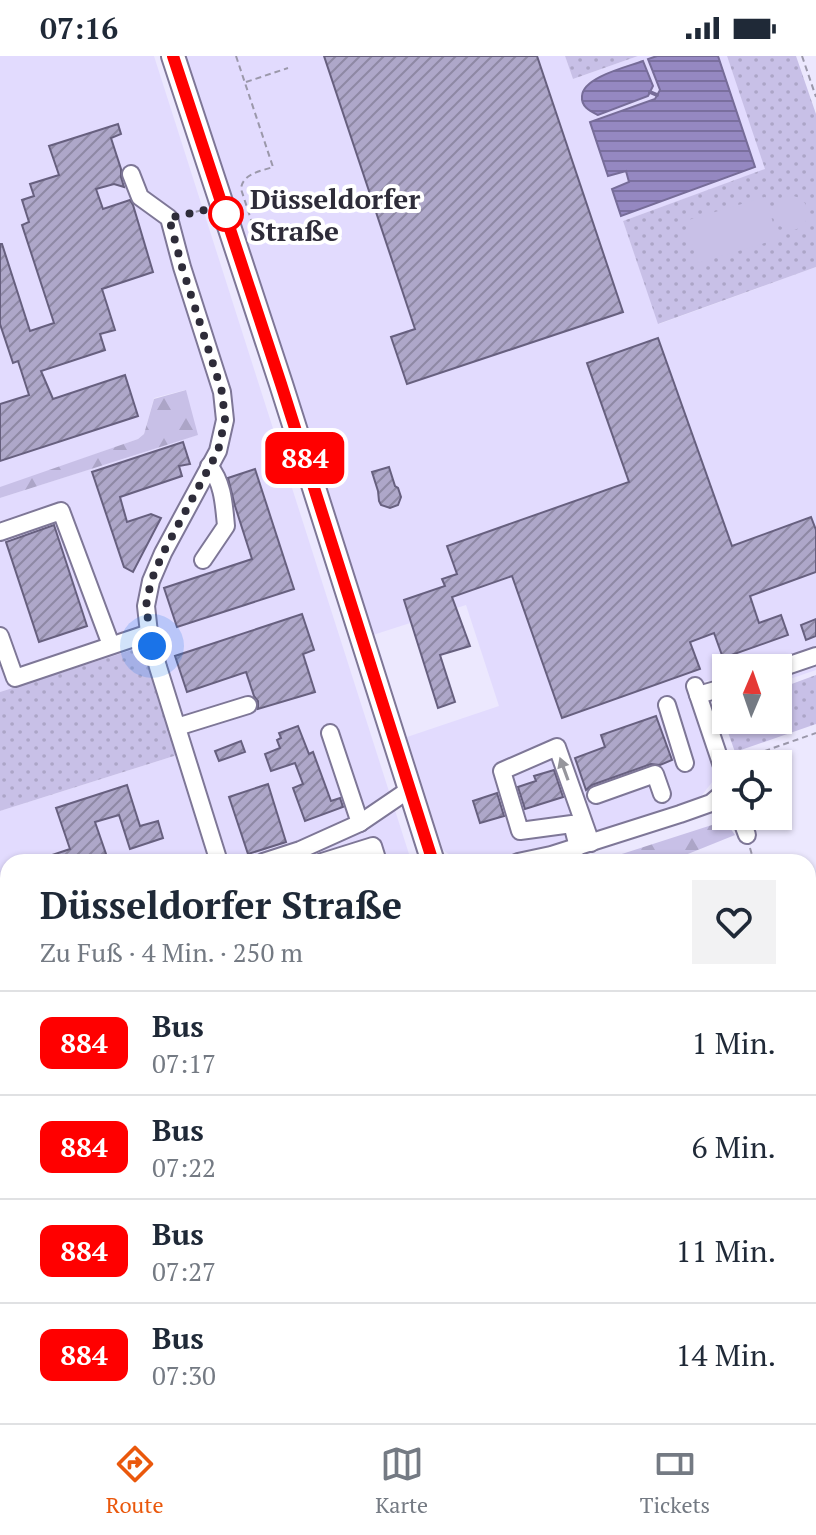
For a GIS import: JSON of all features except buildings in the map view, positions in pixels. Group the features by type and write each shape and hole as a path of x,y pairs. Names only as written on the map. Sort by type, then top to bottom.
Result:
{"main road":[{"path":"173,56 430,854"}],"street":[{"path":"131,174 140,197 169,218 225,408 218,451 163,553 151,581 146,606 158,667 217,854"},
{"path":"203,560 226,526 217,475 209,466"},
{"path":"0,532 61,511 111,645"},
{"path":"0,636 15,678 149,633"},
{"path":"792,664 816,656"},
{"path":"712,688 696,690 714,750"},
{"path":"177,727 248,705"},
{"path":"667,705 685,763"},
{"path":"330,733 360,823"},
{"path":"557,747 584,849 572,824 520,831 502,771 557,747"},
{"path":"596,795 655,774 662,794"},
{"path":"288,854 360,823 410,789"},
{"path":"564,854 712,802"},
{"path":"745,830 747,835"},
{"path":"348,854 373,846 376,854"}],"path":[{"path":"236,56 273,167 251,175 241,183 257,243 238,251"},
{"path":"802,56 816,97"},
{"path":"245,83 288,68"},
{"path":"169,218 209,209"},
{"path":"767,750 816,733"}],"shaded area":[{"path":"0,56 154,56 409,854 0,854 0,811 174,756 141,647 0,692 0,498 197,435 185,390 154,398 144,434 138,439 0,488"},
{"path":"185,56 565,56 573,79 638,56 727,56 766,169 623,221 659,324 816,267 816,670 792,678 792,654 712,654 712,689 709,680 690,687 712,762 712,782 699,799 530,852 449,854 443,850 407,737 499,706 466,605 373,635"},
{"path":"657,56 718,56 755,167 621,216 612,189 629,182 626,171 608,176 590,122 655,99 660,90 648,59"},
{"path":"643,61 653,86 648,96 598,115 585,106 582,96 590,83"}],"green space":[{"path":"565,56 638,56 573,79"},
{"path":"727,56 796,56 816,114 816,267 658,324 623,221 765,169"},
{"path":"791,196 803,201 808,213 803,225 791,230 779,225 774,213 779,201"},
{"path":"765,197 778,239 698,263 685,221"},
{"path":"186,390 198,435 0,498 0,487 138,439 144,434 154,399"},
{"path":"141,647 178,752 174,756 0,811 0,692"},
{"path":"816,675 816,724 792,732 792,684"},
{"path":"729,734 787,734 741,750 734,750"},
{"path":"712,825 712,830 732,830 735,835 688,854 622,854"}],"waterway":[{"path":"650,92 657,95"}],"bus line":[{"name":"884","path":"173,56 430,854"}],"place":[{"name":"Düsseldorfer Straße","path":"226,214"}],"route":[{"path":"152,646 146,606 151,581 218,451 225,420 222,392 169,218 209,209 226,214"}]}
